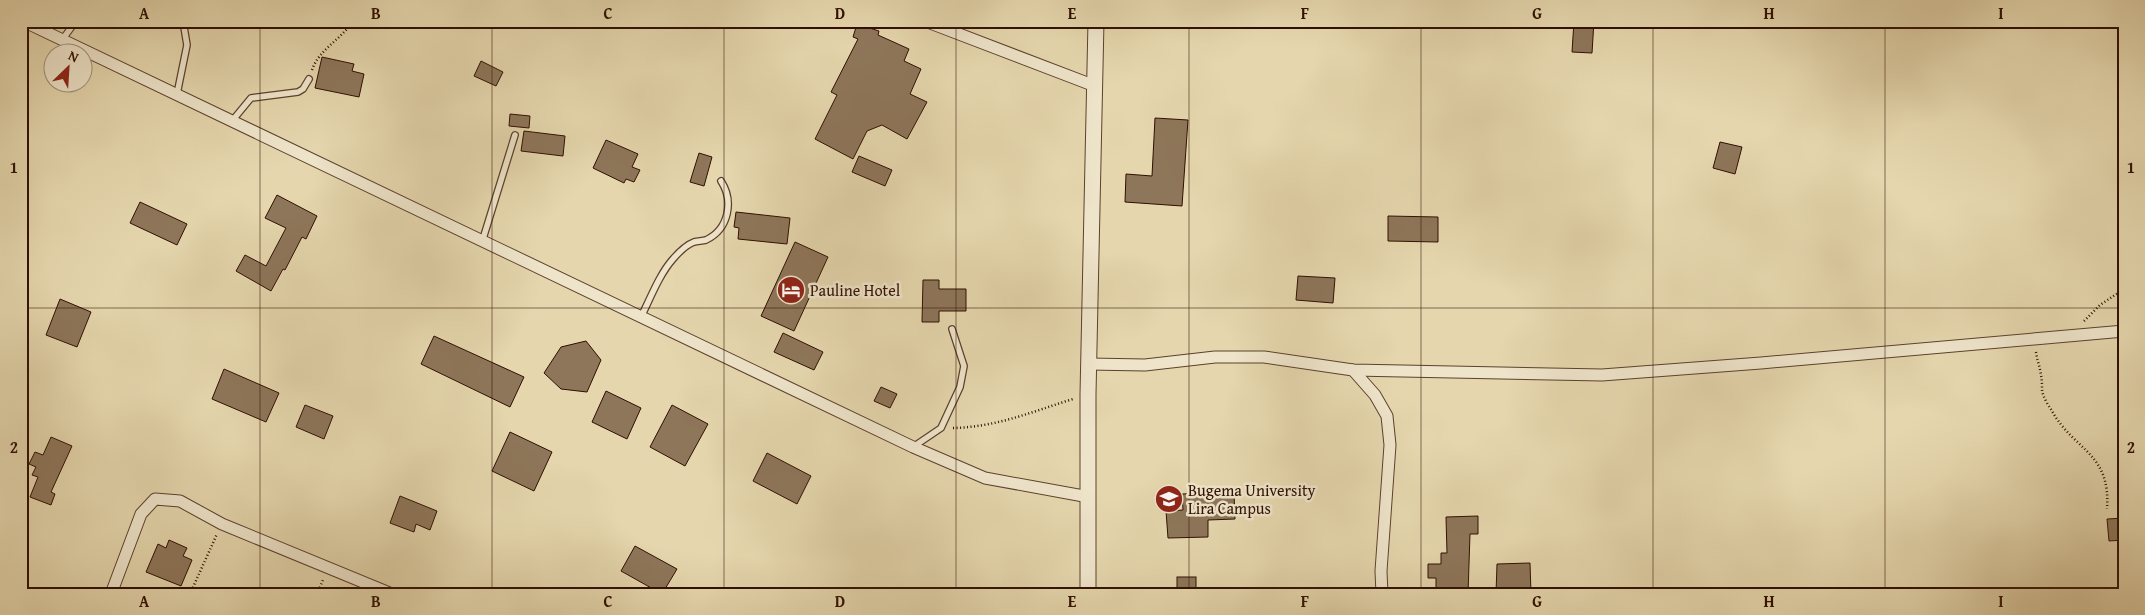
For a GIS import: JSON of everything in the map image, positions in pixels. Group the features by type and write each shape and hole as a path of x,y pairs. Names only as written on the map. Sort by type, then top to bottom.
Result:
{"street":[{"path":"23,21 913,447 986,478 1089,497"},
{"path":"925,21 1095,86"},
{"path":"1088,594 1088,394 1096,21"},
{"path":"1089,364 1145,365 1215,357 1264,357 1353,370 1602,376 2124,331"},
{"path":"1353,370 1375,395 1387,416 1390,444 1381,571 1382,594"},
{"path":"112,594 141,514 155,500 180,500 222,524 392,594"}],"lane":[{"path":"62,40 76,21"},
{"path":"178,94 187,45 183,21"},
{"path":"232,121 251,98 298,92 303,89 309,79"},
{"path":"482,242 515,135"},
{"path":"641,317 659,281 673,260 688,245 705,240 718,232 726,218 729,197 721,181"},
{"path":"913,447 941,428 960,388 964,366 952,329"}],"path":[{"path":"309,79 315,60 347,31 353,22"},
{"path":"2072,335 2100,305 2124,289"},
{"path":"2036,338 2037,358 2042,376 2042,392 2058,420 2092,455 2102,472 2108,495 2107,509"},
{"path":"941,428 978,427 998,423 1088,394"},
{"path":"190,594 222,524"}],"building":[{"path":"1574,21 1594,21 1592,53 1572,52"},
{"path":"857,24 879,31 878,35 909,49 904,61 921,69 910,94 927,102 907,139 882,125 867,131 853,159 815,139 837,95 831,92 858,39 853,37"},
{"path":"322,57 354,64 352,71 364,74 359,97 315,88"},
{"path":"481,61 503,72 496,86 474,76"},
{"path":"510,114 530,116 529,128 509,126"},
{"path":"1155,118 1188,120 1182,206 1125,202 1126,174 1152,176"},
{"path":"524,131 565,136 563,156 521,151"},
{"path":"606,140 638,154 632,167 640,170 634,182 626,179 624,183 593,168"},
{"path":"1720,142 1742,147 1735,174 1713,168"},
{"path":"699,153 712,157 704,186 690,182"},
{"path":"859,156 892,170 885,186 852,172"},
{"path":"277,195 317,216 306,239 302,237 285,270 283,269 271,291 236,271 245,255 266,266 286,228 265,218"},
{"path":"140,202 187,224 177,245 130,223"},
{"path":"736,212 790,218 787,244 738,239 739,228 734,227"},
{"path":"1388,216 1438,217 1438,242 1388,241"},
{"path":"795,242 828,257 794,331 761,316"},
{"path":"1298,276 1335,278 1333,303 1296,300"},
{"path":"923,280 939,280 939,289 966,289 966,311 939,311 939,322 922,322"},
{"path":"60,299 91,312 77,347 46,335"},
{"path":"783,333 823,352 814,370 774,352"},
{"path":"434,336 524,377 510,407 421,364"},
{"path":"586,341 601,360 587,392 561,389 544,373 561,347"},
{"path":"224,369 279,393 266,422 212,399"},
{"path":"881,387 897,394 890,408 874,401"},
{"path":"606,391 641,408 627,439 592,422"},
{"path":"305,405 333,416 324,439 296,427"},
{"path":"672,405 708,424 685,466 650,447"},
{"path":"510,432 552,452 534,491 492,471"},
{"path":"51,437 72,446 51,492 55,494 51,505 30,497 38,477 32,475 36,467 29,464 35,452 43,455"},
{"path":"767,453 811,476 797,504 753,481"},
{"path":"1234,493 1235,519 1208,520 1208,537 1168,538 1166,511 1183,510 1182,494"},
{"path":"400,496 437,511 430,530 416,524 414,532 390,523"},
{"path":"1478,516 1478,534 1470,534 1468,594 1436,594 1436,578 1428,578 1428,564 1441,564 1441,553 1447,553 1446,517"},
{"path":"2124,518 2124,540 2109,541 2107,519"},
{"path":"169,540 187,548 183,556 192,560 181,586 146,572 158,544 166,548"},
{"path":"635,546 677,569 662,594 621,571"},
{"path":"1530,563 1531,594 1496,594 1497,564"},
{"path":"1177,577 1196,577 1196,594 1177,594"}],"place":[{"name":"Pauline Hotel","path":"791,290"},
{"name":"Bugema University Lira Campus","path":"1169,499"}]}
